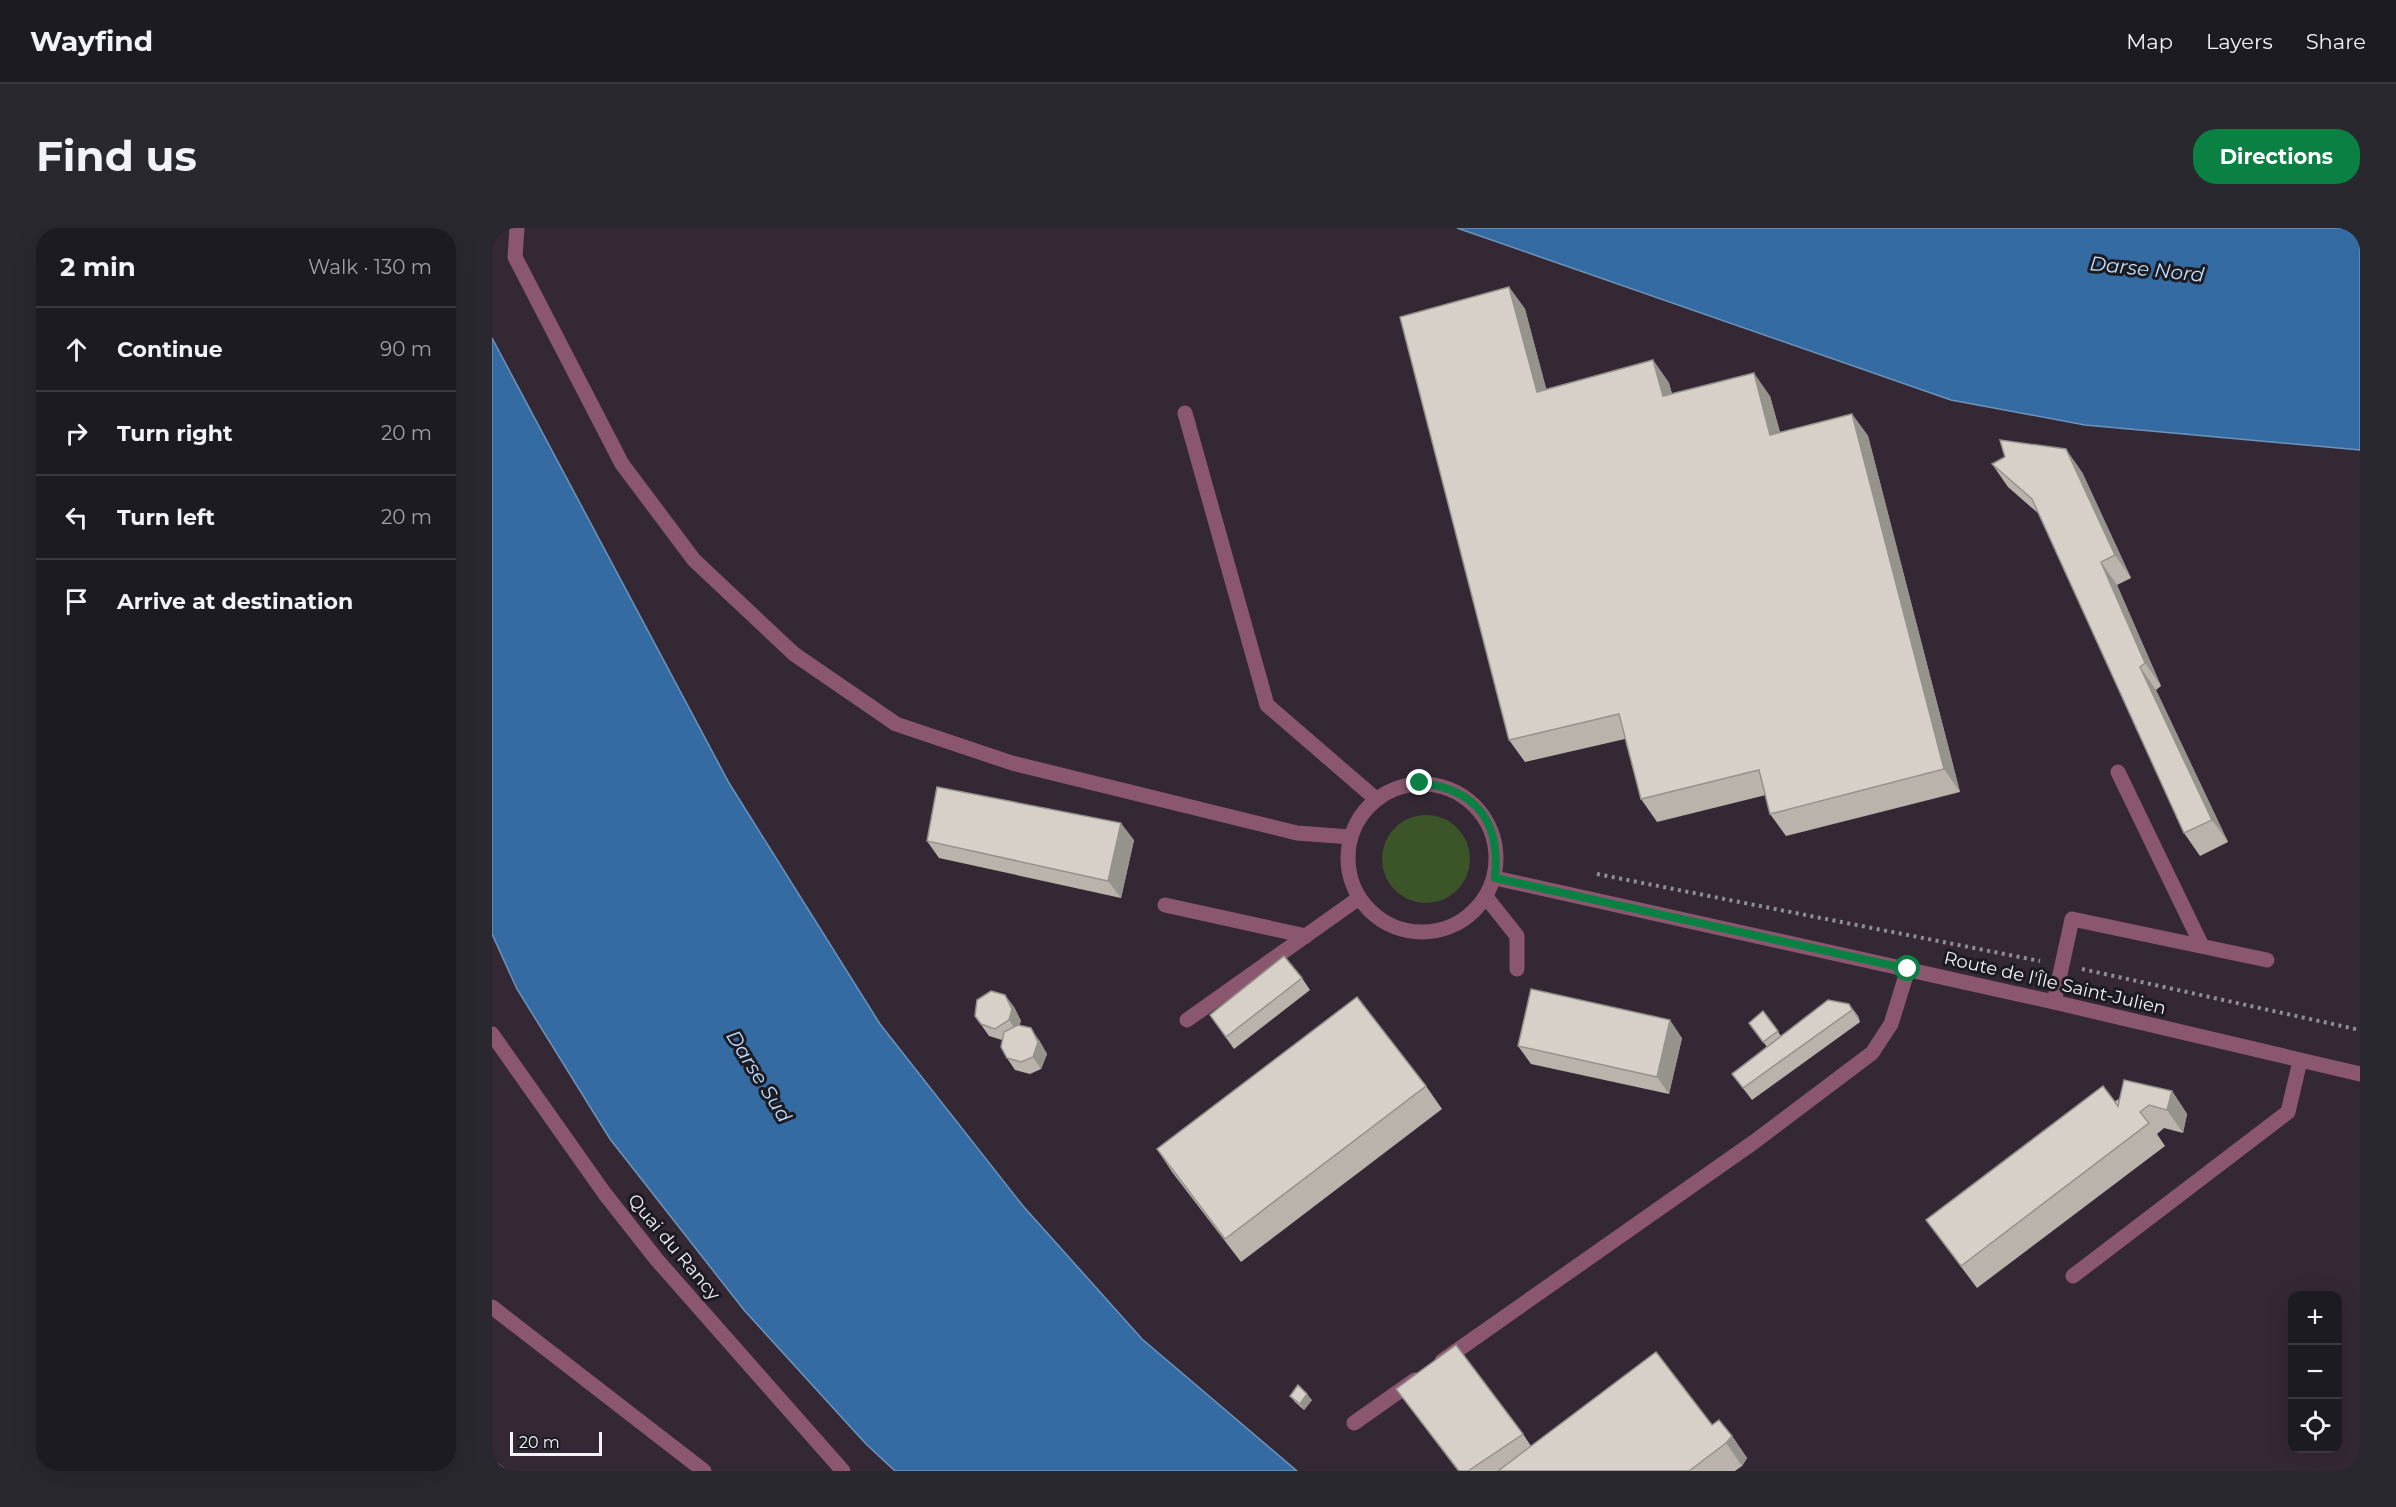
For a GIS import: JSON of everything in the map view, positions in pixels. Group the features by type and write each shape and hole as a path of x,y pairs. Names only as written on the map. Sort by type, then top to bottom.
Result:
{"street":[{"path":"517,228 515,257 622,464 694,560 794,654 896,724 1012,763 1297,833 1350,837"},
{"path":"1185,413 1267,705 1376,799"},
{"path":"2118,772 2202,946"},
{"path":"1420,783 1443,786 1464,795 1481,811 1493,832 1497,855 1495,878 1486,897 1470,916 1455,924 1423,933 1398,928 1376,916 1359,898 1350,879 1347,858 1350,837 1360,816 1376,799 1396,788 1420,783"},
{"name":"Route de l'Île Saint-Julien","path":"1495,878 2054,1002 2360,1074"},
{"path":"1486,897 1517,936 1517,969"},
{"path":"1187,1020 1359,898"},
{"path":"1165,905 1306,936"},
{"path":"2054,1002 2072,919 2267,960"},
{"path":"1354,1423 1754,1143 1872,1053 1891,1024 1908,969"},
{"name":"Quai du Rancy","path":"492,1034 605,1194 657,1260 843,1471"},
{"path":"2073,1276 2288,1112 2300,1061"},
{"path":"492,1307 704,1471"}],"path":[{"path":"1592,873 2062,965 2360,1030"}],"shaded area":[{"path":"492,228 2360,228 2360,1471 492,1471"}],"green space":[{"path":"1417,815 1435,815 1451,822 1463,834 1470,850 1470,868 1463,884 1451,896 1435,903 1417,903 1401,896 1389,884 1382,868 1382,850 1389,834 1401,822"}],"water":[{"name":"Darse Nord","path":"1457,228 2360,228 2360,450 2085,425 1951,400"},
{"name":"Darse Sud","path":"492,338 729,783 880,1024 1023,1206 1142,1339 1297,1471 895,1471 866,1444 744,1310 610,1139 517,989 492,934"}],"building":[{"path":"1509,287 1537,392 1653,360 1663,396 1754,373 1770,435 1852,414 1944,769 1770,814 1759,770 1641,799 1619,714 1509,740 1400,317"},
{"path":"2000,440 2066,449 2115,555 2101,562 2145,663 2140,667 2212,820 2184,833 2032,499 1992,464 2005,457"},
{"path":"937,787 1121,823 1108,881 927,841"},
{"path":"1284,956 1302,978 1226,1037 1210,1015"},
{"path":"1531,989 1670,1020 1657,1077 1518,1046"},
{"path":"991,991 1005,995 1012,1009 1009,1020 995,1029 981,1024 975,1016 977,1000"},
{"path":"1357,997 1426,1086 1225,1239 1157,1149"},
{"path":"1828,1000 1849,1004 1852,1010 1743,1088 1732,1074"},
{"path":"1763,1011 1778,1031 1763,1042 1749,1023"},
{"path":"1018,1025 1031,1028 1038,1042 1033,1057 1021,1062 1007,1058 1001,1047 1004,1032"},
{"path":"2124,1080 2172,1091 2167,1110 2149,1105 2140,1112 2149,1123 1961,1266 1926,1220 2103,1086 2118,1106"},
{"path":"1456,1345 1523,1434 1468,1471 1459,1471 1396,1389"},
{"path":"1656,1352 1712,1425 1719,1420 1732,1436 1689,1471 1498,1471"},
{"path":"1298,1385 1307,1394 1300,1404 1290,1396"},
{"path":"492,1459 507,1471 492,1471"}],"route":[{"path":"1420,783 1443,786 1464,795 1481,811 1493,832 1497,855 1495,878 1908,969"}]}
